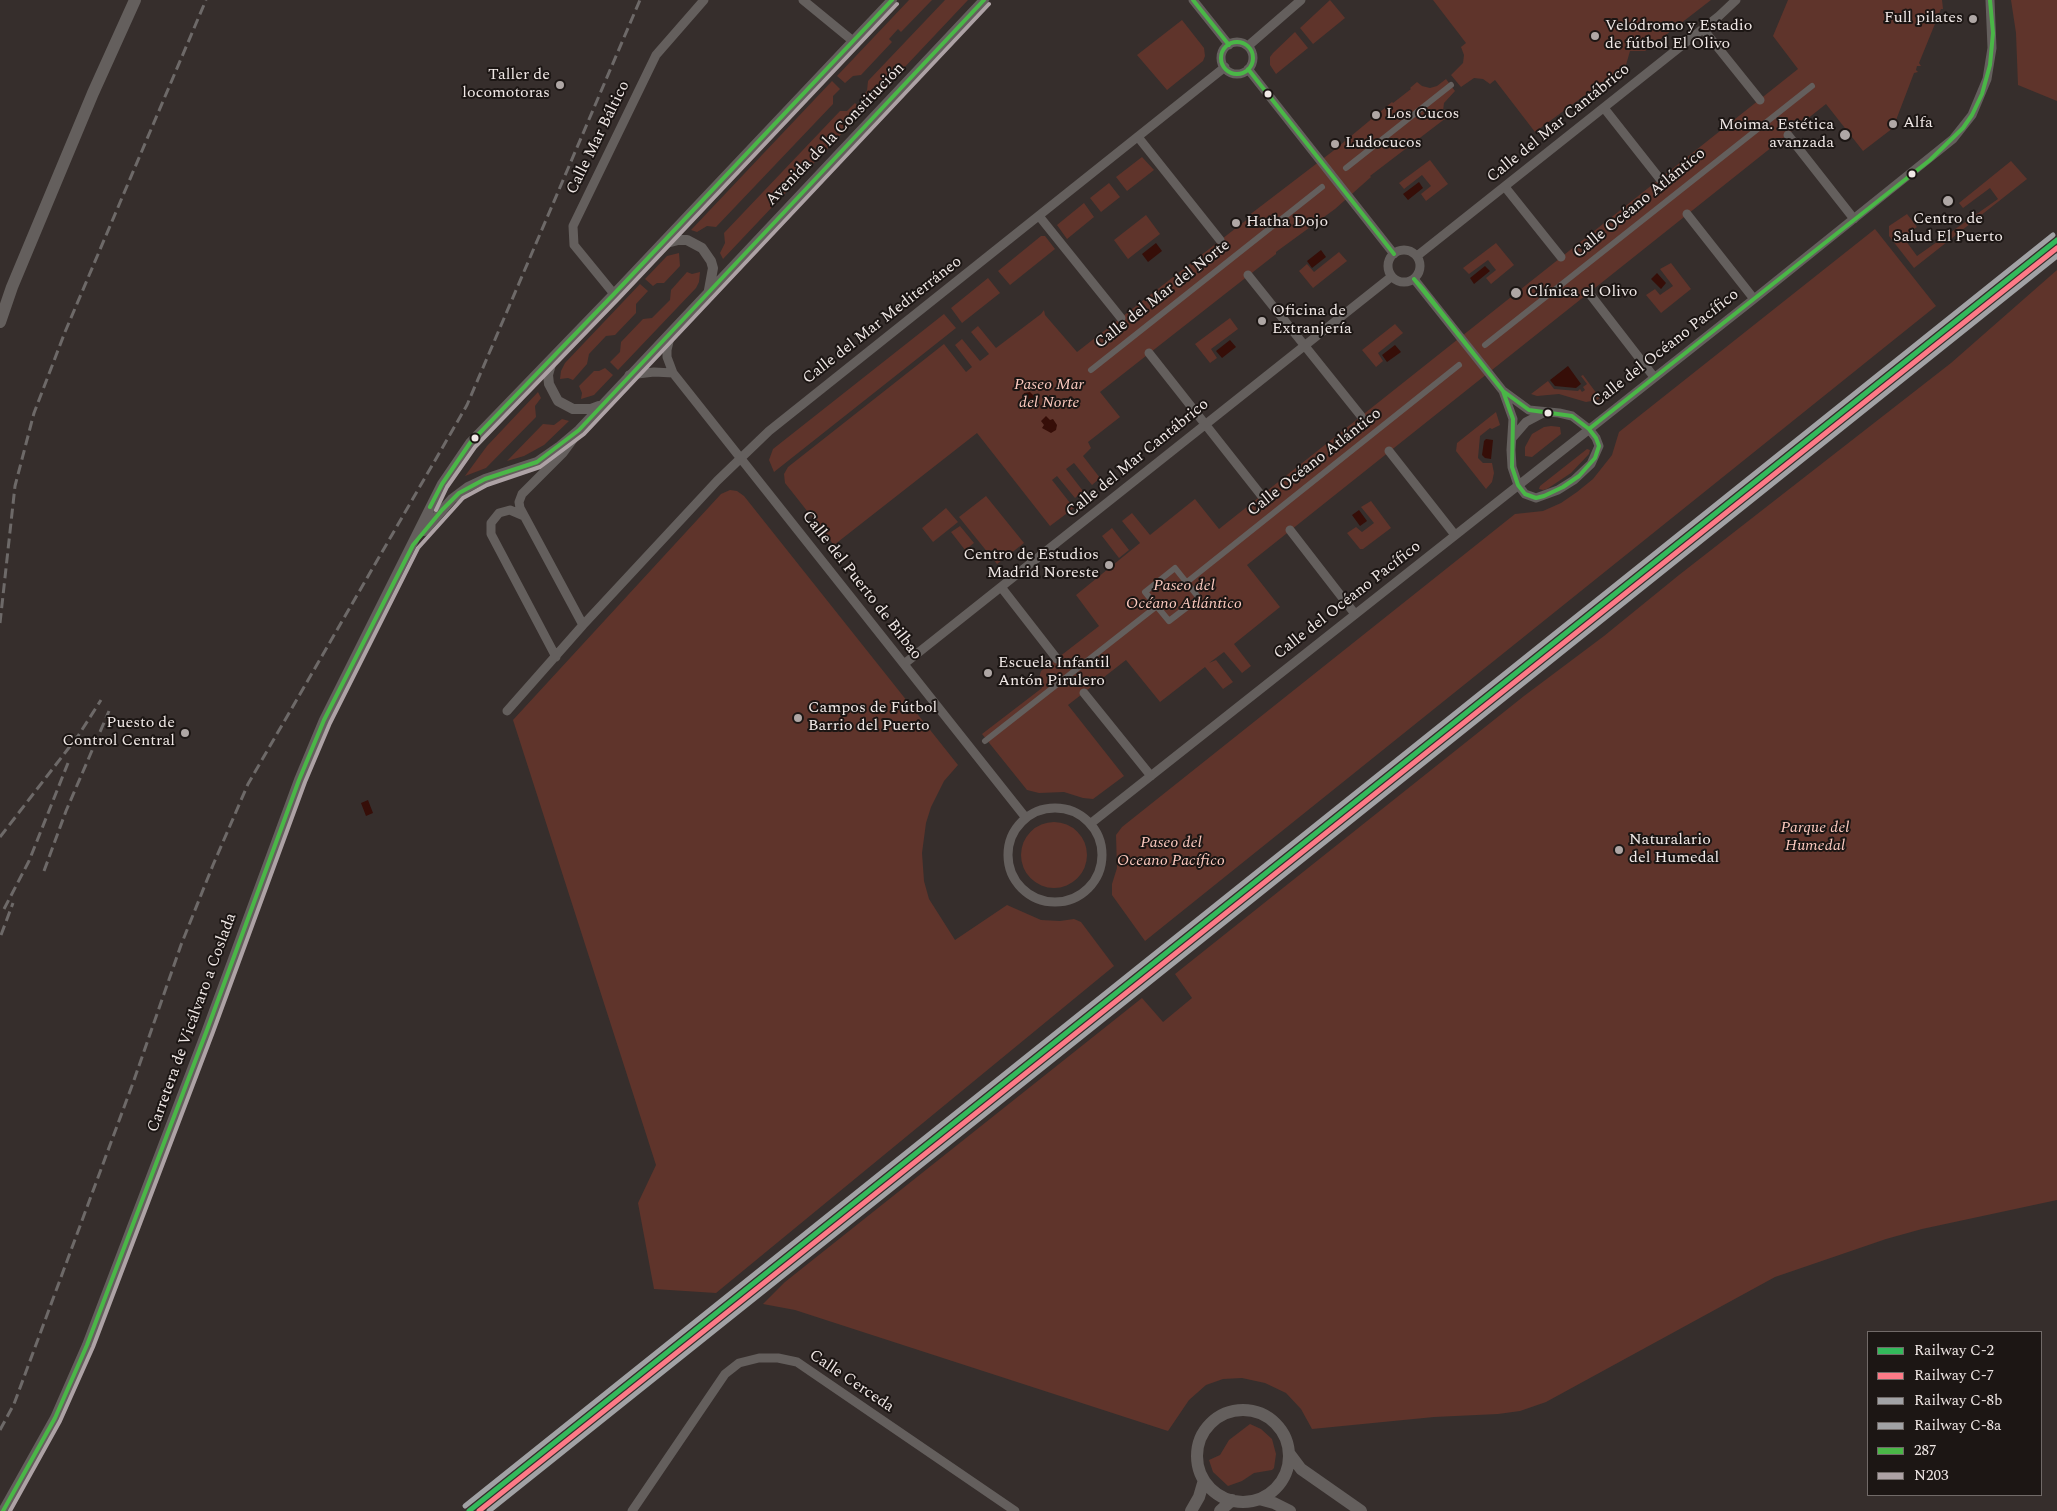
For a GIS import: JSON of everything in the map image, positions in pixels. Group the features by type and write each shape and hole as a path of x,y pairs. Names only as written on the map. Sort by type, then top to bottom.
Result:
{"main road":[{"path":"0,322 12,287 93,93 135,0"},
{"path":"1236,1410 1252,1410 1266,1416 1278,1425 1286,1438 1289,1453 1288,1465 1281,1480 1269,1493 1259,1499 1241,1502 1216,1493 1204,1480 1198,1466 1197,1451 1201,1436 1216,1419 1236,1410"},
{"path":"1289,1453 1301,1469 1361,1511"},
{"path":"1191,1511 1199,1497 1204,1480"},
{"path":"1259,1499 1274,1503 1290,1511"},
{"path":"1220,1511 1232,1500"}],"street":[{"name":"Calle Mar Báltico","path":"614,294 574,245 574,226 656,55 704,0"},
{"path":"803,0 853,41"},
{"path":"413,545 442,484 464,451 892,0"},
{"name":"Avenida de la Constitución","path":"413,545 432,521 459,493 485,479 530,465 542,459 578,430 984,0"},
{"path":"1193,0 1229,45"},
{"path":"1248,46 1301,0"},
{"name":"Calle del Mar Cantábrico","path":"1719,16 1729,0"},
{"name":"Calle del Mar Cantábrico","path":"1417,256 1703,29 1736,0"},
{"name":"Calle del Océano Pacífico","path":"1090,824 1754,299 1932,157 1964,128 1985,87 1990,65 1993,33 1990,0"},
{"path":"1703,29 1760,100"},
{"path":"1239,42 1248,46 1253,60 1248,69 1233,73 1225,67 1222,53 1229,45 1239,42"},
{"name":"Calle del Mar Mediterráneo","path":"507,711 583,626 740,458 769,431 1225,67"},
{"path":"1248,69 1394,254"},
{"path":"1346,168 1451,85"},
{"name":"Calle Océano Atlántico","path":"1485,345 1812,86"},
{"path":"1604,108 1660,179"},
{"path":"1788,135 1854,219"},
{"path":"1138,138 1220,240"},
{"name":"Calle del Mar del Norte","path":"1091,370 1322,186"},
{"path":"1505,187 1561,257"},
{"path":"1687,214 1754,299"},
{"path":"1039,216 1121,318"},
{"path":"661,245 669,241 686,240 702,248 711,261 713,268 713,276 708,291"},
{"path":"1404,250 1417,256 1420,261 1420,270 1414,279 1405,283 1391,277 1388,262 1394,254 1404,250"},
{"path":"1248,275 1361,416"},
{"name":"Calle del Mar Cantábrico","path":"904,664 1391,277"},
{"path":"1414,279 1503,391 1526,409 1572,416 1589,429 1598,442 1598,452 1591,464 1574,480 1558,490 1536,498 1525,494 1518,486 1511,460 1513,419 1503,391"},
{"path":"1589,293 1654,377"},
{"name":"Calle del Puerto de Bilbao","path":"672,330 667,357 673,373 1026,818"},
{"path":"1149,353 1261,495"},
{"path":"553,356 548,375 549,384 558,400 565,406 582,410 600,406"},
{"name":"Calle Océano Atlántico","path":"1187,582 1459,365"},
{"path":"628,375 654,372 673,373"},
{"path":"1513,437 1526,422 1544,412"},
{"path":"578,430 568,447 520,498 520,507 583,626"},
{"path":"1389,451 1455,535"},
{"path":"525,516 510,510 499,513 491,523 491,534 556,657"},
{"path":"1290,530 1356,614"},
{"name":"Carretera de Vicálvaro a Coslada","path":"3,1511 55,1418 87,1345 207,1030 298,780 324,720 413,545"},
{"path":"1175,568 1199,598 1169,622 1156,606 1145,592 1175,568"},
{"path":"1001,587 1057,659"},
{"path":"985,740 1156,606"},
{"path":"1084,693 1151,776"},
{"path":"1059,808 1076,813 1097,832 1102,848 1101,864 1098,874 1085,891 1071,899 1055,902 1034,897 1025,892 1018,884 1009,868 1010,840 1019,824 1026,818 1042,810 1059,808"},
{"name":"Calle Cerceda","path":"632,1511 725,1374 739,1364 759,1358 778,1358 797,1362 1015,1511"}],"green space":[{"path":"909,0 932,0 901,32 898,29 889,39 892,42 861,75 853,76 845,83 837,76"},
{"path":"945,0 968,0 869,105 861,97 867,91 868,81"},
{"path":"1330,0 1345,18 1313,44 1300,28"},
{"path":"1433,0 1711,0 1645,51 1630,51 1626,65 1535,132 1495,80 1490,84 1483,79 1474,78 1461,87 1451,75 1463,63 1464,55 1461,47 1466,43"},
{"name":"Paseo del Océano Atlántico","path":"1788,0 1942,0 1943,9 1941,9 1919,63 1921,66 1917,66 1916,70 1918,72 1914,73 1893,128 1863,151 1826,104 1247,565 1280,607 1234,644 1251,666 1242,673 1224,652 1209,663 1216,660 1233,682 1223,689 1205,667 1160,702 1126,660 1068,705 1124,776 1093,799 1064,792 1039,793 1027,790 982,734 1042,688 1039,678 1041,671 1099,626 1076,595 1140,543 1122,521 1132,513 1150,535 1195,499 1219,529 1798,69 1773,36"},
{"path":"2011,0 2057,0 2057,101 2018,85 2016,33"},
{"path":"1182,20 1204,48 1205,56 1203,61 1167,90 1137,55"},
{"path":"1295,32 1308,48 1276,74 1270,65 1270,57"},
{"name":"Paseo Mar del Norte","path":"1446,79 1455,91 1444,103 1443,111 1446,118 1370,176 1335,209 1276,252 1276,254 1100,392 1120,417 1088,442 1091,448 1083,456 1100,478 1092,485 1074,463 1066,469 1083,491 1075,498 1057,476 1052,480 1074,508 1050,526 977,433 834,545 785,483 784,474 788,467 944,344 966,372 972,367 955,345 962,339 980,361 989,354 971,332 978,326 996,348 1044,310 1045,315 1077,352 1249,218 1248,216 1333,151 1392,102 1411,89 1417,82 1422,86 1430,88 1437,86"},
{"path":"832,81 840,89 833,96 833,104 716,227 707,226 697,232 691,230"},
{"path":"855,103 863,111 723,259 720,253 725,243 724,233 840,111 847,111"},
{"path":"1142,157 1154,170 1127,191 1116,177"},
{"path":"1430,160 1448,184 1426,201 1421,194 1431,186 1422,175 1404,189 1399,183"},
{"path":"2011,161 2027,179 1914,268 1889,236 1889,226 1907,214 1917,227 1903,237 1917,256 1998,199 1990,188 1963,208 1959,203"},
{"path":"1109,183 1120,197 1101,212 1090,198"},
{"path":"1084,203 1094,217 1067,239 1057,225"},
{"path":"1146,215 1160,234 1128,259 1114,240"},
{"name":"Paseo del Oceano Pacífico","path":"1875,229 1936,306 1145,941 1112,895 1112,884 1117,868 1116,835 1122,827 1515,514 1543,511 1561,503 1577,492 1593,479 1612,455 1619,432"},
{"path":"1041,236 1045,236 1055,249 1010,285 998,271"},
{"path":"1496,243 1514,265 1491,284 1486,278 1496,270 1488,260 1469,274 1463,268"},
{"path":"1339,252 1347,261 1313,288 1299,271 1307,264 1314,272"},
{"path":"679,253 680,266 664,283 657,283 653,286 645,279 667,256"},
{"path":"1671,263 1691,289 1661,313 1646,295 1655,289 1660,295 1673,286 1660,269"},
{"name":"Parque del Humedal","path":"2057,270 2057,1200 1922,1229 1886,1239 1775,1277 1546,1402 1520,1411 1312,1429 1301,1409 1286,1393 1265,1383 1242,1378 1223,1379 1206,1385 1189,1400 1168,1431 795,1310 763,1304 785,1282 1142,998 1163,1022 1192,998 1175,974 1524,696 1604,636 1679,575 1951,363"},
{"path":"687,272 692,274 700,272 696,288 618,370 610,362 620,352 621,342 643,319 652,318 670,300 671,290"},
{"path":"988,278 1000,293 962,323 951,308"},
{"path":"640,284 648,291 636,304 636,313 615,335 606,336 589,354 587,364 573,380 568,378 560,379 565,363"},
{"path":"944,314 956,328 774,472 769,460 773,449"},
{"path":"1230,318 1238,329 1211,349 1217,358 1210,363 1195,344"},
{"path":"1395,324 1403,333 1378,353 1383,361 1376,367 1362,350"},
{"path":"605,368 613,375 594,395 581,399 582,393 579,386 594,371"},
{"path":"1583,375 1600,398 1597,400 1586,402 1559,394 1537,396 1531,394 1548,381 1554,389 1578,391 1580,389 1582,392 1585,390 1583,387 1587,384 1581,376"},
{"path":"538,392 541,398 535,406 536,417 486,468 465,476 487,446"},
{"path":"1496,412 1500,425 1492,429 1490,428 1480,436 1478,458 1483,463 1492,463 1494,473 1492,482 1486,489 1456,451 1457,443"},
{"path":"562,419 569,421 544,445 524,456 507,461 543,424 554,425"},
{"path":"1544,427 1560,427 1561,434 1532,457 1525,456 1525,447 1532,434"},
{"path":"1587,449 1590,450 1589,454 1571,473 1547,489 1539,489 1540,486"},
{"path":"730,490 737,491 744,496 958,765 944,781 931,807 926,823 922,853 924,881 929,899 955,940 1007,905 1041,920 1060,921 1074,919 1081,922 1114,966 716,1293 654,1289 638,1203 656,1165 513,720 721,494"},
{"path":"986,496 1024,543 997,564 959,517"},
{"path":"1371,501 1391,528 1363,549 1360,549 1347,533 1356,527 1362,532 1374,523 1361,507"},
{"path":"946,508 958,522 933,542 922,528"},
{"path":"960,526 974,543 965,550 951,532"},
{"path":"1112,528 1129,550 1119,558 1102,536"},
{"path":"1054,822 1067,825 1077,832 1084,842 1087,855 1084,868 1077,878 1067,885 1054,888 1041,885 1031,878 1024,868 1021,855 1024,842 1031,832 1041,825"},
{"path":"1250,1424 1261,1429 1272,1439 1276,1454 1274,1468 1254,1473 1242,1481 1228,1486 1213,1472 1209,1460 1220,1455 1229,1440"}],"shaded area":[{"path":"1419,182 1423,188 1408,200 1403,194"},
{"path":"1156,243 1162,251 1148,262 1142,254"},
{"path":"1321,250 1326,257 1312,268 1307,261"},
{"path":"1485,266 1490,271 1474,284 1470,278"},
{"path":"1657,273 1666,283 1661,289 1651,279"},
{"path":"1230,340 1236,347 1222,358 1216,351"},
{"path":"1395,345 1401,352 1387,362 1382,355"},
{"path":"1568,366 1581,384 1576,388 1555,386 1550,380"},
{"path":"1030,392 1035,397 1033,400 1037,404 1031,409 1027,404 1024,405 1021,400 1024,393"},
{"path":"1046,416 1050,420 1053,419 1057,425 1056,430 1051,433 1042,428 1044,425 1041,421"},
{"path":"1486,439 1493,440 1491,459 1485,458 1482,455"},
{"path":"1359,510 1367,521 1360,526 1352,515"},
{"path":"368,800 373,813 366,816 361,803"}],"railway":[{"path":"0,623 15,486 34,413 65,332 206,0"},
{"path":"0,1430 14,1404 133,1083 181,945 248,784 467,405 640,0"},
{"path":"0,837 78,736 101,700"},
{"path":"44,871 66,811 109,711"},
{"path":"4,909 29,861 68,763"},
{"path":"1,935 13,903"}],"rail line":[{"name":"C-8b","path":"465,1506 2053,235"},
{"name":"C-2","path":"469,1511 2057,240"},
{"name":"C-7","path":"479,1511 2057,248"},
{"name":"C-8a","path":"489,1511 2057,256"}],"transit line":[{"name":"287","path":"430,507 442,484 470,443 892,0"},
{"name":"287","path":"3,1511 55,1418 87,1345 207,1030 299,780 324,720 413,545 459,493 485,479 537,462 579,430 984,0"},
{"name":"287","path":"1193,0 1229,45"},
{"name":"287","path":"1589,429 1930,160 1963,128 1972,115 1982,94 1990,65 1993,33 1990,0"},
{"name":"N203","path":"436,510 447,487 475,447 897,4"},
{"name":"N203","path":"10,1511 60,1421 93,1347 213,1032 305,782 330,723 418,548 463,498 487,485 540,467 584,434 989,4"},
{"name":"287","path":"1237,42 1248,47 1253,58 1248,69 1237,74 1226,69 1221,58 1226,47 1237,42"},
{"name":"287","path":"1248,69 1394,254"},
{"name":"287","path":"1414,279 1423,289 1503,391 1414,279"},
{"name":"287","path":"1503,391 1529,410 1572,416 1589,429 1599,446 1595,458 1579,476 1563,487 1544,496 1536,498 1525,494 1518,485 1512,467 1513,419 1503,391"}],"place":[{"name":"Full pilates","path":"1973,19"},
{"name":"Velódromo y Estadio de fútbol El Olivo","path":"1595,36"},
{"name":"Taller de locomotoras","path":"560,85"},
{"name":"Los Cucos","path":"1376,115"},
{"name":"Alfa","path":"1893,124"},
{"name":"Moima. Estética avanzada","path":"1845,135"},
{"name":"Ludocucos","path":"1335,144"},
{"name":"Centro de Salud El Puerto","path":"1948,201"},
{"name":"Hatha Dojo","path":"1236,223"},
{"name":"Clínica el Olivo","path":"1516,293"},
{"name":"Oficina de Extranjería","path":"1262,321"},
{"name":"Centro de Estudios Madrid Noreste","path":"1109,565"},
{"name":"Escuela Infantil Antón Pirulero","path":"988,673"},
{"name":"Campos de Fútbol Barrio del Puerto","path":"798,718"},
{"name":"Puesto de Control Central","path":"185,733"},
{"name":"Naturalario del Humedal","path":"1619,850"}]}
